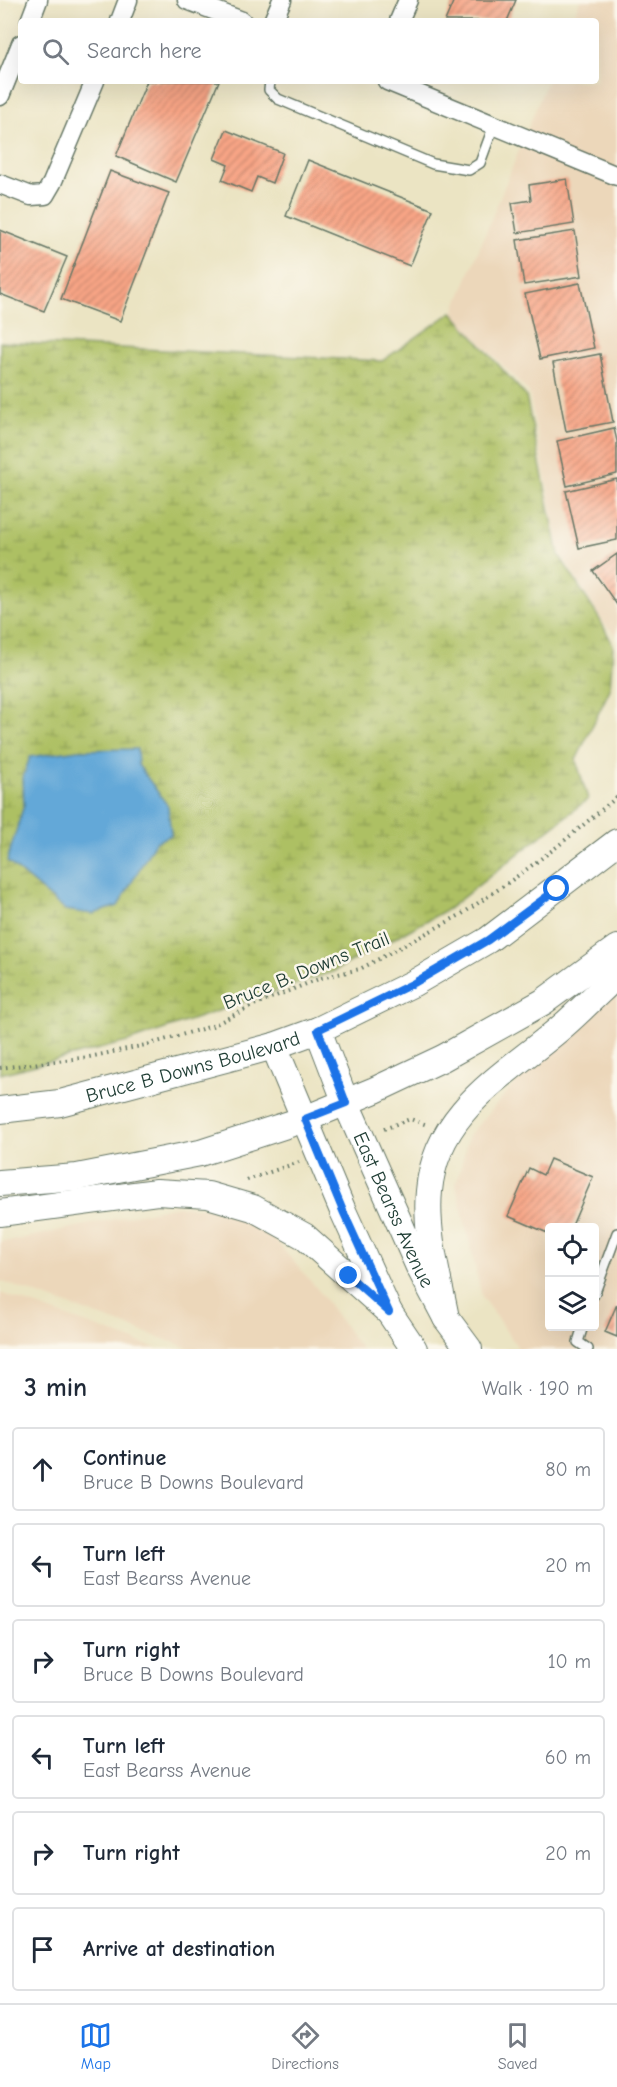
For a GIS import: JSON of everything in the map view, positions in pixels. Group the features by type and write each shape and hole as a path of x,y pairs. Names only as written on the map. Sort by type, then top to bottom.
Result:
{"main road":[{"name":"Bruce B Downs Boulevard","path":"0,1110 60,1103 274,1046 318,1030 414,983 488,940 617,842"},
{"path":"0,1183 76,1177 200,1153 305,1119 346,1103 443,1058 533,1008 617,948"},
{"path":"446,1318 430,1229 429,1191 435,1157 453,1123 474,1097 564,1025 617,975"},
{"name":"East Bearss Avenue","path":"318,1030 346,1103 419,1267 446,1318 469,1349"},
{"path":"274,1046 343,1211 389,1312 414,1349"},
{"path":"0,1213 157,1192 208,1195 253,1208 304,1236 389,1312"}],"street":[{"path":"31,18 38,0"},
{"path":"121,18 128,0"},
{"path":"187,0 234,18"},
{"path":"274,18 282,0"},
{"path":"400,18 408,0"},
{"path":"0,96 18,51"},
{"path":"0,184 31,196 45,195 94,84"},
{"path":"394,84 617,176"}],"lane":[{"path":"270,84 269,90 278,99 433,164 469,170 480,163 494,125"},
{"path":"599,1282 617,1233"},
{"path":"581,1331 578,1342 588,1349"}],"path":[{"name":"Bruce B. Downs Trail","path":"0,1068 89,1057 150,1044 212,1026 256,1004 321,978 360,969 462,914 558,846 617,797"},
{"path":"384,1128 410,1119 434,1128"},
{"path":"241,1182 300,1161"}],"shaded area":[{"path":"580,0 617,0 617,635 605,625 560,552 529,392 453,314 546,84 599,84 599,18 573,18"},
{"path":"617,992 617,1349 519,1349 482,1297 456,1185 469,1135 527,1070"},
{"path":"177,1206 205,1208 248,1220 270,1234 319,1291 361,1349 192,1349 0,1281 0,1241 10,1241"},
{"path":"0,1293 158,1349 0,1349"}],"green space":[{"path":"452,312 526,396 559,555 599,618 613,645 610,689 576,760 588,799 448,909 332,972 127,1042 0,1074 0,342 382,361"}],"water":[{"path":"137,749 138,765 168,806 171,835 155,842 118,906 93,914 65,910 7,861 24,805 23,777 30,757 78,750"}],"building":[{"path":"454,0 516,0 508,18 446,18"},
{"path":"146,84 218,84 176,182 116,156"},
{"path":"226,130 283,153 272,183 257,177 251,192 222,180 228,165 214,159"},
{"path":"308,160 433,210 410,266 286,216"},
{"path":"110,171 169,193 120,321 61,299"},
{"path":"567,179 574,224 517,233 512,203 531,200 529,185"},
{"path":"0,230 67,257 44,311 0,294"},
{"path":"575,231 582,276 524,285 517,240"},
{"path":"580,283 594,348 540,359 525,294"},
{"path":"600,354 613,422 566,431 553,363"},
{"path":"614,428 617,441 617,474 567,486 557,441"},
{"path":"617,479 617,540 579,548 566,491"},
{"path":"617,554 617,605 593,571"},
{"path":"550,1159 593,1177 573,1223 545,1223 545,1232 508,1216 529,1168 543,1175"},
{"path":"617,1304 617,1337 605,1332"}],"route":[{"path":"349,1276 389,1312 343,1211 305,1119 346,1103 318,1030 414,983 488,940 557,889"}]}
